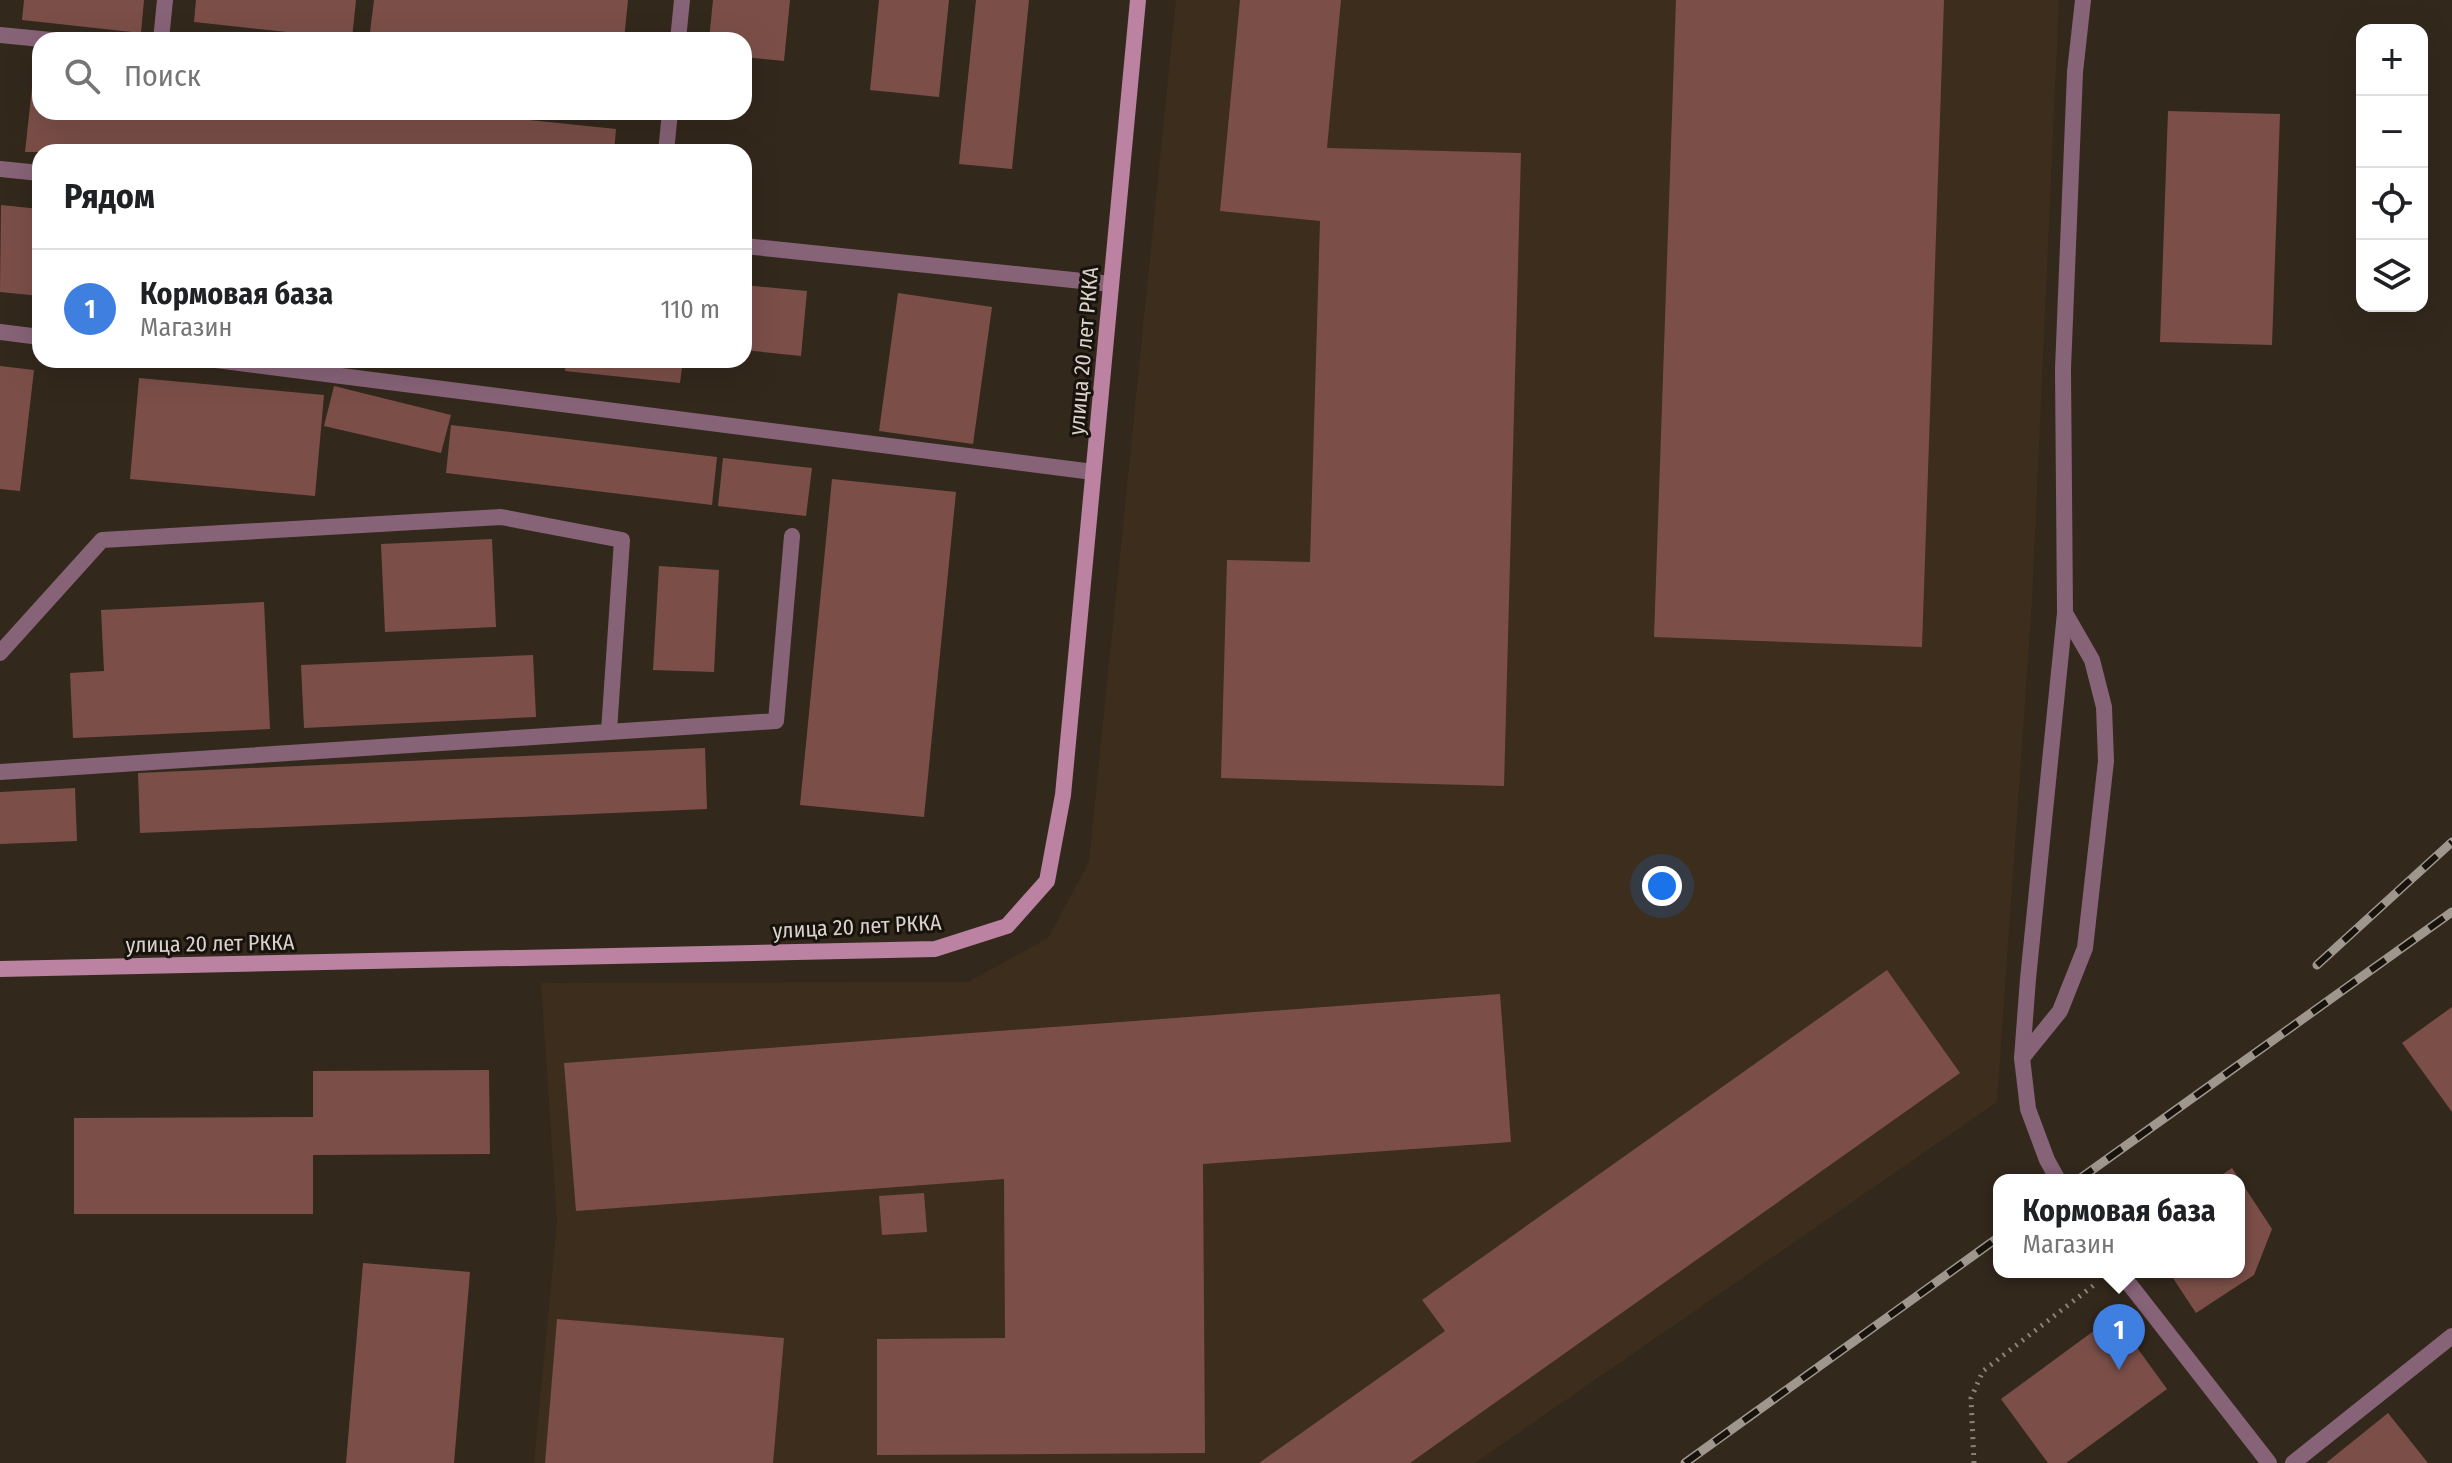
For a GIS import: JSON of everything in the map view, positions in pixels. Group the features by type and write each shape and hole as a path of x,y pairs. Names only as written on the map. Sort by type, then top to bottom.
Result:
{"main road":[{"name":"улица 20 лет РККА","path":"0,969 935,949 1007,926 1047,881 1063,795 1138,0"}],"street":[{"path":"162,32 165,0"},
{"path":"679,32 682,0"},
{"path":"2055,1174 2028,1109 2022,1058 2065,613 2063,369 2075,72 2083,0"},
{"path":"0,35 32,38"},
{"path":"667,144 669,120"},
{"path":"0,169 32,172"},
{"path":"752,247 1111,284"},
{"path":"0,332 32,336"},
{"path":"279,368 1093,472"},
{"path":"0,653 102,540 501,517 622,540 609,731"},
{"path":"0,772 776,721 792,536"},
{"path":"2022,1058 2060,1011 2085,948 2106,761 2104,707 2092,660 2065,613"},
{"path":"2125,1278 2269,1463"},
{"path":"2293,1463 2452,1336"}],"path":[{"path":"1974,1463 1971,1398 1983,1371 2099,1281"}],"shaded area":[{"path":"1176,0 2059,0 2032,602 1997,1102 1475,1463 534,1463 557,1222 541,983 968,982 1048,938 1089,862"}],"building":[{"path":"24,0 144,0 141,32 22,20"},
{"path":"196,0 356,0 353,32 287,32 194,22"},
{"path":"374,0 628,0 625,32 370,32"},
{"path":"713,0 790,0 784,61 752,58 752,32 710,32"},
{"path":"879,0 949,0 939,97 870,90"},
{"path":"976,0 1029,0 1012,169 959,164"},
{"path":"1240,0 1341,0 1327,148 1521,153 1504,786 1221,778 1227,560 1310,562 1320,221 1220,211"},
{"path":"1676,0 1944,0 1922,647 1654,637"},
{"path":"32,87 32,120 529,120 616,129 615,144 32,144 32,152 25,152"},
{"path":"2168,111 2280,114 2272,345 2160,342"},
{"path":"1,205 32,208 32,295 0,292"},
{"path":"752,286 807,291 801,356 752,351"},
{"path":"898,293 992,307 973,444 879,431"},
{"path":"0,366 34,370 20,491 0,489"},
{"path":"565,368 682,368 680,383 565,371"},
{"path":"139,378 324,395 315,496 130,479"},
{"path":"334,386 451,415 441,453 324,426"},
{"path":"451,425 717,457 712,505 446,473"},
{"path":"723,458 812,468 806,516 718,506"},
{"path":"832,479 956,492 924,817 800,805"},
{"path":"492,539 496,627 385,632 381,544"},
{"path":"659,566 719,570 714,672 653,670"},
{"path":"264,602 270,729 73,738 70,673 104,671 101,610"},
{"path":"533,655 536,717 304,728 301,665"},
{"path":"705,748 707,809 140,833 138,773"},
{"path":"75,788 77,841 0,844 0,792"},
{"path":"1887,970 1960,1073 1410,1463 1259,1463 1445,1331 1422,1300"},
{"path":"1500,994 1511,1142 1203,1164 1205,1453 877,1455 877,1339 1005,1338 1004,1179 576,1211 564,1063"},
{"path":"2452,1007 2452,1112 2402,1043"},
{"path":"489,1070 490,1154 313,1155 313,1214 74,1214 74,1118 313,1117 313,1071"},
{"path":"2245,1188 2272,1229 2254,1275 2196,1313 2173,1278 2245,1278"},
{"path":"924,1193 927,1232 882,1235 879,1196"},
{"path":"363,1263 470,1272 454,1463 346,1463"},
{"path":"2114,1316 2167,1389 2066,1463 2048,1463 2001,1399"},
{"path":"557,1319 784,1338 773,1463 545,1463"},
{"path":"2388,1413 2428,1463 2326,1463"}],"railway":[{"path":"2317,965 2452,842"},
{"path":"2086,1174 2452,912"},
{"path":"1685,1463 1993,1241"}],"place":[{"name":"Кормовая база","path":"2119,1370"}]}
